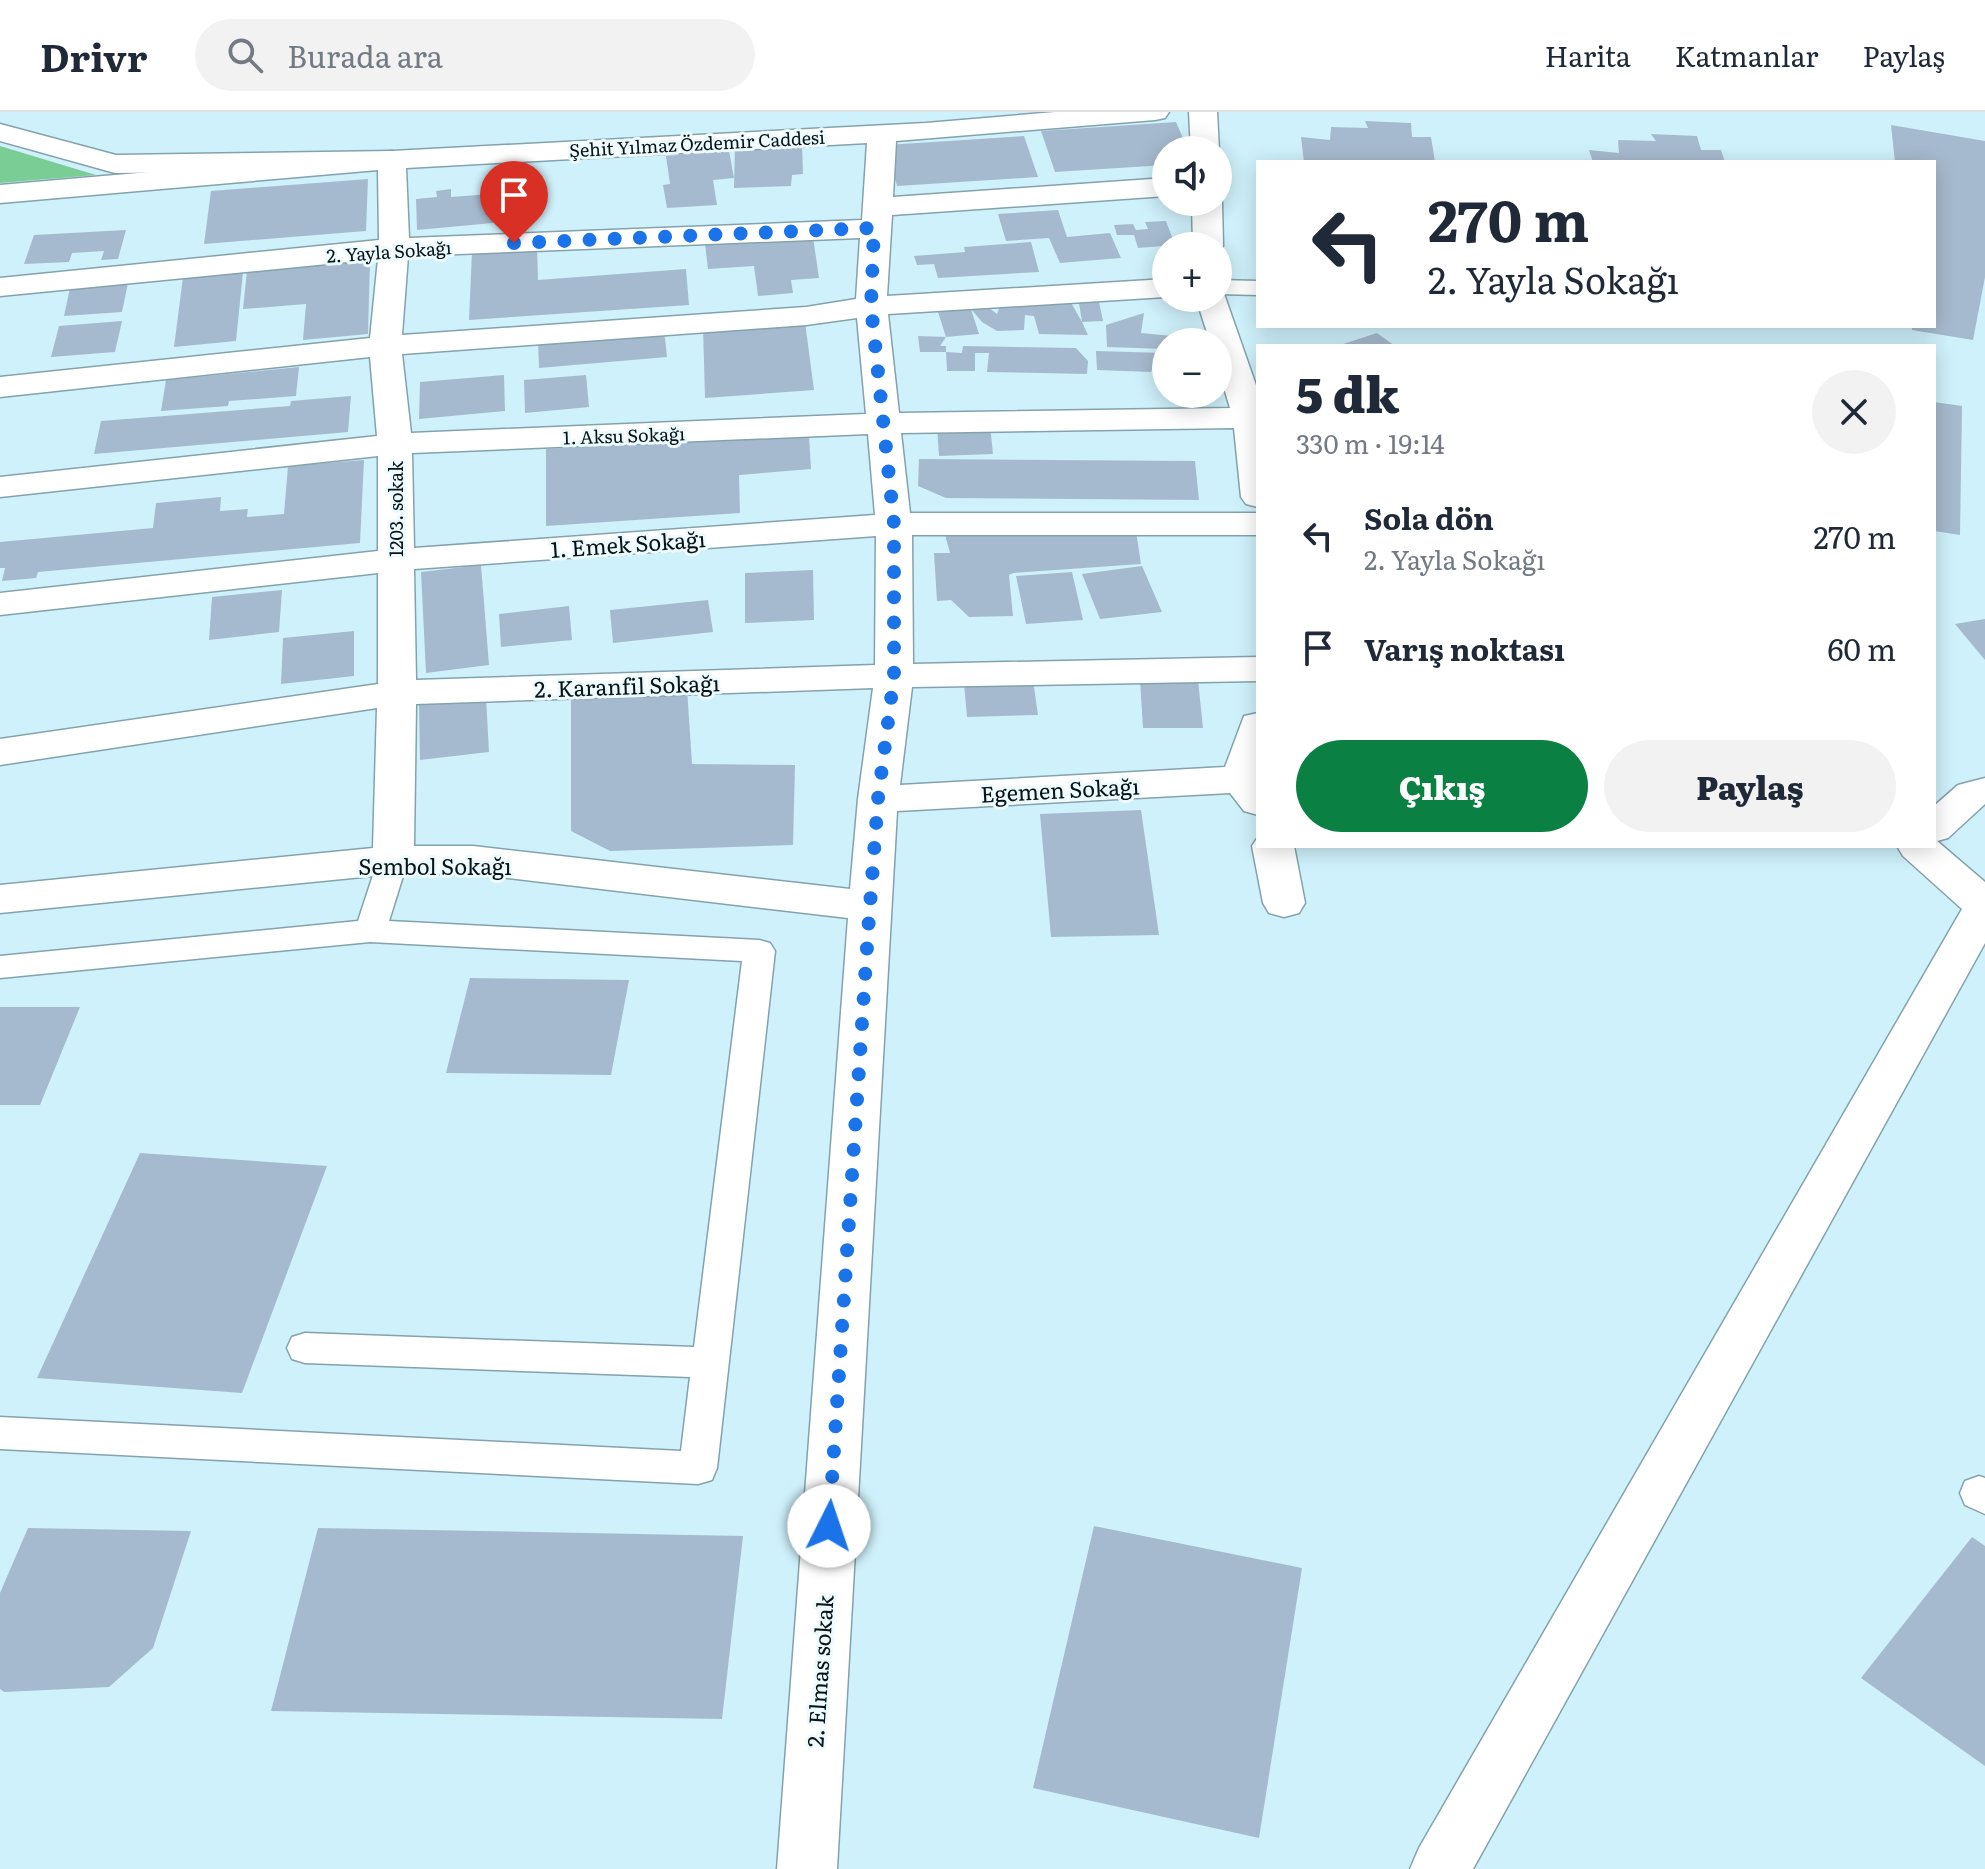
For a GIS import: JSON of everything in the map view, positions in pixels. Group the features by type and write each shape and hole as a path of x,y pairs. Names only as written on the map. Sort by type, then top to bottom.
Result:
{"street":[{"name":"Şehit Yılmaz Özdemir Caddesi","path":"0,194 392,160 882,133 1155,112"},
{"path":"1203,112 1204,136"},
{"path":"0,132 115,164 392,160"},
{"name":"2. Elmas sokak","path":"807,1869 870,906 878,799 894,676 894,524 871,306 882,133"},
{"name":"1203. sokak","path":"392,160 394,248 385,346 395,444 397,693 393,860"},
{"name":"2. Yayla Sokağı","path":"0,287 394,248 875,217 1152,188"},
{"path":"0,387 385,346 806,316 871,306 1152,289"},
{"path":"1216,312 1250,418 1256,468"},
{"name":"1. Aksu Sokağı","path":"0,487 395,444 883,423 1250,418"},
{"name":"1. Emek Sokağı","path":"0,604 394,560 894,524 1256,524"},
{"name":"2. Karanfil Sokağı","path":"0,752 397,693 894,676 1256,669"},
{"path":"1249,791 1256,740"},
{"name":"Egemen Sokağı","path":"878,799 1249,791"},
{"path":"1936,826 1972,794 1985,791"},
{"path":"1273,848 1284,903"},
{"path":"1440,1869 1984,904 1920,848"},
{"name":"Sembol Sokağı","path":"0,899 393,860 473,860 870,906"}],"lane":[{"path":"1232,287 1256,288"},
{"path":"370,931 393,860"},
{"path":"0,967 370,931 759,951 698,1468 0,1433"},
{"path":"305,1348 710,1363"}],"green space":[{"path":"0,146 96,175 0,183"}],"building":[{"path":"1365,121 1411,123 1412,137 1431,137 1435,160 1304,160 1301,137 1330,140 1331,127 1368,128"},
{"path":"1176,122 1182,136 1152,136 1152,166 1055,172 1041,131"},
{"path":"1891,125 1985,141 1985,277 1973,340 1912,330 1936,328 1936,160 1895,160"},
{"path":"1651,134 1697,136 1701,150 1721,150 1724,160 1592,160 1589,150 1619,153 1618,140 1656,141"},
{"path":"1024,136 1038,177 897,186 886,145"},
{"path":"802,143 803,174 792,175 791,186 734,188 735,145"},
{"path":"729,151 734,178 713,180 717,205 667,208 663,185 670,184 666,156"},
{"path":"368,179 366,231 204,244 211,191"},
{"path":"451,189 451,197 491,194 493,223 417,230 416,199 437,197 436,191"},
{"path":"1058,210 1067,237 1110,233 1121,258 1060,263 1049,238 1006,241 998,214"},
{"path":"1166,221 1170,232 1152,232 1152,247 1138,248 1134,235 1117,235 1114,225 1133,224 1136,230 1148,229 1145,222"},
{"path":"126,230 118,259 101,260 104,251 72,253 69,262 24,264 34,235"},
{"path":"813,237 819,278 791,280 793,293 758,296 754,266 708,269 705,244"},
{"path":"1031,242 1039,272 938,278 934,264 917,265 914,256 965,252 964,247"},
{"path":"537,246 538,280 686,269 689,305 469,320 472,251"},
{"path":"370,261 368,334 303,340 306,304 243,309 247,271"},
{"path":"243,272 236,341 174,347 183,277"},
{"path":"128,283 122,312 64,316 70,288"},
{"path":"1078,297 1098,297 1103,321 1082,322"},
{"path":"1069,299 1088,335 1039,334 1034,316 1025,315 1024,330 997,331 982,322 971,309 988,307 997,314 1001,303 1025,302 1025,306 1039,306 1039,301"},
{"path":"971,309 979,334 946,337 938,312"},
{"path":"1144,313 1141,333 1152,334 1152,349 1107,347 1106,325"},
{"path":"122,321 115,352 51,357 59,326"},
{"path":"805,322 814,390 705,398 703,327"},
{"path":"664,329 667,357 539,368 538,340"},
{"path":"1377,333 1392,344 1343,344"},
{"path":"918,336 946,337 940,346 946,346 946,352 920,352"},
{"path":"963,346 1076,348 1088,361 1087,374 987,372 989,353 975,353 975,371 947,371 946,352 962,353"},
{"path":"1096,351 1152,353 1151,372 1097,370"},
{"path":"299,367 296,396 229,401 228,406 161,411 166,380"},
{"path":"504,375 505,411 419,419 420,382"},
{"path":"586,375 589,407 525,413 524,380"},
{"path":"351,396 348,432 94,454 101,421 290,406 291,401"},
{"path":"1936,402 1962,406 1960,535 1936,531"},
{"path":"990,425 993,454 939,456 937,427"},
{"path":"809,436 811,469 739,475 740,513 546,526 546,449"},
{"path":"919,459 1195,461 1199,500 946,498 918,486"},
{"path":"364,460 360,543 38,572 36,578 2,581 5,568 0,568 0,542 153,528 156,503 221,497 220,511 248,509 247,517 284,514 288,466"},
{"path":"944,531 1136,531 1141,564 1013,573 1009,575 1013,616 969,617 951,600 937,601 934,553 950,553"},
{"path":"481,565 489,665 426,673 421,572"},
{"path":"1142,566 1162,612 1100,619 1082,574"},
{"path":"813,570 814,620 745,623 745,573"},
{"path":"1072,572 1083,620 1026,624 1016,576"},
{"path":"282,590 279,632 209,640 212,597"},
{"path":"708,600 713,632 613,643 610,610"},
{"path":"569,606 572,640 501,647 499,614"},
{"path":"1985,619 1985,660 1955,624"},
{"path":"354,631 354,676 281,684 283,638"},
{"path":"1033,680 1038,715 967,717 964,683"},
{"path":"1140,680 1198,680 1203,728 1143,728"},
{"path":"687,688 692,764 795,765 793,845 610,851 571,831 571,698"},
{"path":"486,697 489,752 420,760 419,704"},
{"path":"1141,810 1159,935 1051,937 1040,814"},
{"path":"470,978 629,980 611,1075 446,1073"},
{"path":"0,1007 80,1007 40,1105 0,1105"},
{"path":"140,1153 327,1166 242,1393 37,1378"},
{"path":"1094,1526 1302,1568 1259,1838 1033,1788"},
{"path":"28,1528 191,1531 153,1648 109,1687 4,1692 0,1689 0,1593"},
{"path":"318,1528 743,1536 722,1719 271,1711"},
{"path":"1972,1537 1985,1546 1985,1766 1861,1678"}],"route":[{"path":"514,243 874,228 871,306 894,524 894,676 878,799 829,1526"}]}
